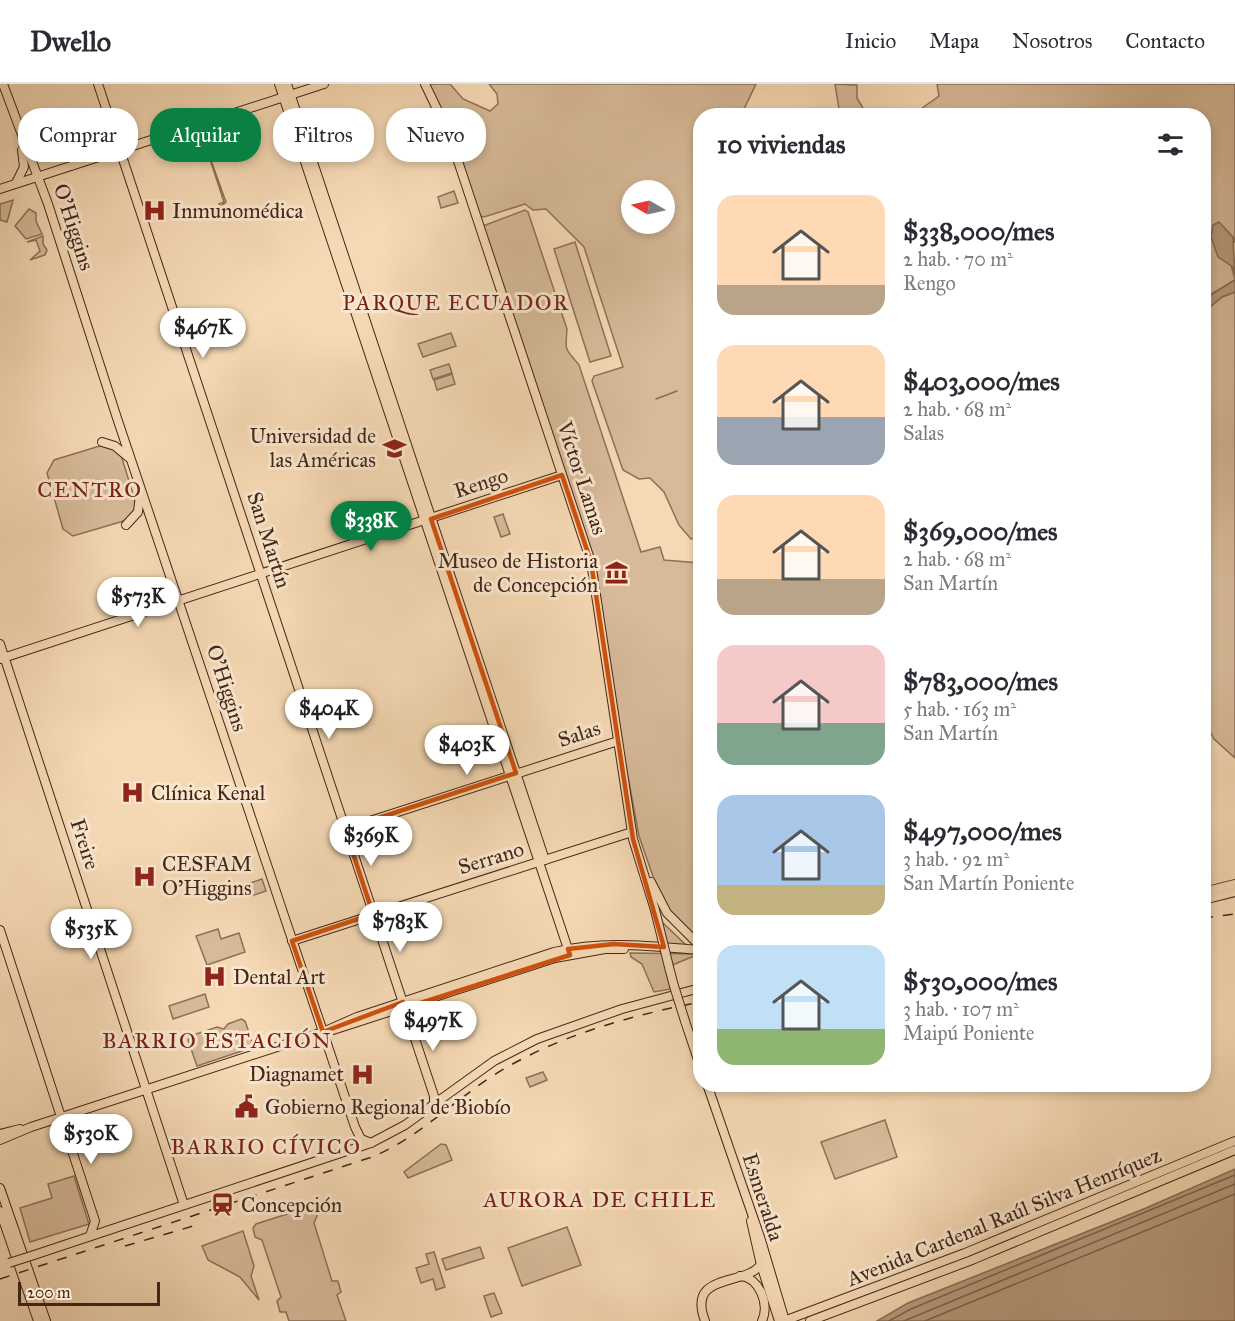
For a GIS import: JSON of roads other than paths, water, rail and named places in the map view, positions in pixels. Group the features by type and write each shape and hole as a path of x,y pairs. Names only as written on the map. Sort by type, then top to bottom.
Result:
{"main road":[{"name":"O'Higgins","path":"3,84 18,128"},
{"name":"San Martín","path":"98,84 106,108"},
{"path":"279,84 287,96 542,861 569,952"},
{"path":"287,84 287,96"},
{"path":"138,144 324,84"},
{"name":"Víctor Lamas","path":"425,84 449,134 591,562 632,832 674,986 693,1045"},
{"path":"16,184 22,173 23,162"},
{"name":"O'Higgins","path":"33,162 357,1132 363,1141 371,1143"},
{"path":"0,189 84,162"},
{"name":"San Martín","path":"124,162 434,1096 434,1104"},
{"path":"102,442 116,446 131,460"},
{"name":"Rengo","path":"2,659 562,475"},
{"path":"126,525 138,512 140,487"},
{"name":"Freire","path":"0,644 2,659 184,1205"},
{"name":"Salas","path":"345,829 618,741"},
{"path":"632,832 662,907 693,942"},
{"name":"Serrano","path":"292,941 632,832"},
{"path":"1211,890 1235,884"},
{"path":"1211,898 1235,892"},
{"path":"0,930 95,1221 90,1236"},
{"path":"0,1140 31,1127 569,952 614,944 693,950"},
{"path":"404,1005 491,980 569,952"},
{"path":"0,1266 371,1143 400,1128 494,1060 542,1036 622,1009 693,990"},
{"name":"Esmeralda","path":"710,1092 751,1216 758,1230 785,1321"},
{"path":"0,1134 31,1127"},
{"name":"Avenida Cardenal Raúl Silva Henríquez","path":"785,1321 957,1257 1235,1141"},
{"name":"Avenida Cardenal Raúl Silva Henríquez","path":"810,1321 972,1260 1235,1150"},
{"path":"0,1188 46,1321"},
{"path":"0,1211 38,1321"},
{"path":"751,1216 761,1265 779,1321"},
{"path":"705,1321 703,1299 708,1290 718,1283 756,1270 761,1265 764,1255"},
{"path":"738,1276 750,1278 757,1284 765,1309 762,1321"}],"water":[{"path":"1219,222 1233,237 1235,276 1233,267 1218,257 1211,237 1213,225"},
{"path":"1235,280 1235,292 1222,297 1211,306 1211,295"},
{"path":"1235,1169 1235,1321 877,1321 908,1303 1146,1208"}],"waterway":[{"path":"656,399 677,391"}],"railway":[{"path":"1211,917 1235,914"},
{"path":"0,1279 372,1157 420,1130 494,1075 542,1049 620,1021 693,1004"},
{"path":"125,1246 200,1224"}],"place":[{"name":"Inmunomédica","path":"154,211"},
{"name":"Universidad de las Américas","path":"394,448"},
{"name":"Museo de Historia de Concepción","path":"616,573"},
{"name":"Clínica Kenal","path":"133,793"},
{"name":"CESFAM O'Higgins","path":"144,876"},
{"name":"Dental Art","path":"215,977"},
{"name":"Diagnamet","path":"362,1074"},
{"name":"Gobierno Regional de Biobío","path":"247,1107"},
{"name":"Concepción","path":"223,1205"}],"district":[{"name":"PARQUE ECUADOR","path":"456,302"},
{"name":"CENTRO","path":"90,489"},
{"name":"BARRIO ESTACIÓN","path":"217,1040"},
{"name":"BARRIO CÍVICO","path":"266,1146"},
{"name":"AURORA DE CHILE","path":"600,1199"}]}
